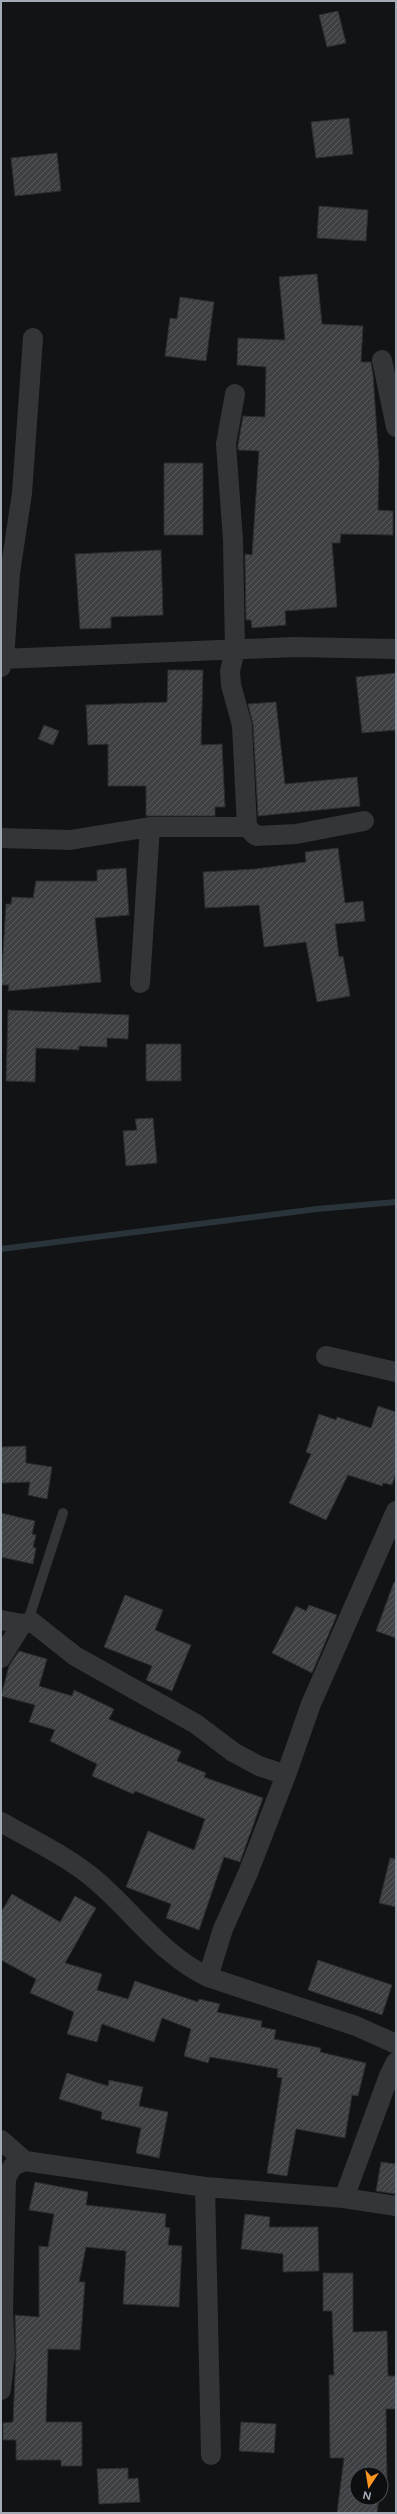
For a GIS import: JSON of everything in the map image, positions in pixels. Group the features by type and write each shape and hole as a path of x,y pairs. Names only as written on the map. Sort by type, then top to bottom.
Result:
{"street":[{"path":"33,338 22,493 10,572 2,662 294,647 396,648"},
{"path":"382,360 396,427"},
{"path":"235,394 226,444 233,540 235,650 230,671 231,685 242,725 247,828"},
{"path":"1,838 70,840 150,826 247,828 256,836 296,834 364,821"},
{"path":"140,983 150,826"},
{"path":"326,1356 396,1372"},
{"path":"208,1977 223,1930 248,1874 286,1775 311,1704 396,1511"},
{"path":"1,1620 32,1622 75,1656 196,1724 233,1752 259,1766 286,1775"},
{"path":"1,1658 25,1622"},
{"path":"1,1822 73,1864 100,1883 158,1942 191,1969 208,1977 356,2026 396,2044"},
{"path":"344,2198 388,2076 396,2062"},
{"path":"1,2140 25,2161"},
{"path":"1,2390 6,2354 2,2312 6,2178 13,2166 25,2161 205,2187 344,2198 396,2206"},
{"path":"205,2187 211,2455"}],"lane":[{"path":"25,1622 63,1513"}],"building":[{"path":"338,11 346,43 327,47 319,15"},
{"path":"349,118 353,154 316,158 311,122"},
{"path":"57,153 61,191 15,196 11,158"},
{"path":"319,206 368,210 366,241 317,238"},
{"path":"317,274 322,324 363,326 361,362 371,362 373,375 379,462 378,510 393,511 393,535 341,534 340,543 332,543 337,607 285,611 286,625 252,628 251,620 246,620 245,554 252,555 259,451 238,450 238,445 243,416 265,417 266,367 237,365 238,338 285,340 279,277"},
{"path":"180,297 214,302 206,361 165,356 170,318 177,319"},
{"path":"164,463 203,463 203,535 164,535"},
{"path":"161,550 163,615 111,617 111,628 80,629 75,554"},
{"path":"168,670 203,670 201,745 222,744 225,807 215,807 215,816 146,816 146,786 108,786 108,744 88,745 86,705 167,702"},
{"path":"396,673 396,730 362,733 356,677"},
{"path":"276,702 285,784 357,777 360,806 258,816 253,724 248,704"},
{"path":"44,725 59,731 53,745 38,739"},
{"path":"338,848 345,903 363,901 365,921 335,924 339,957 343,956 350,996 317,1002 306,942 264,947 259,905 205,908 203,872 255,869 306,862 305,852"},
{"path":"126,868 129,915 95,918 101,982 8,991 9,985 1,985 6,904 11,904 12,897 33,898 36,881 97,881 97,870"},
{"path":"8,1010 129,1015 128,1039 107,1038 107,1047 79,1046 79,1050 36,1048 35,1082 6,1081"},
{"path":"146,1044 181,1044 181,1081 146,1081"},
{"path":"153,1118 157,1163 126,1166 123,1131 137,1130 135,1119"},
{"path":"378,1406 396,1412 396,1473 392,1485 383,1483 382,1486 348,1475 326,1520 289,1503 311,1454 306,1452 319,1414 336,1420 337,1417 371,1428"},
{"path":"26,1446 26,1463 52,1467 47,1499 28,1495 30,1482 1,1483 1,1447"},
{"path":"1,1513 35,1521 32,1534 36,1535 33,1547 36,1548 33,1564 1,1557"},
{"path":"394,1582 396,1582 396,1638 376,1631"},
{"path":"125,1595 163,1610 155,1630 191,1645 172,1691 146,1680 152,1666 104,1647"},
{"path":"309,1605 337,1615 312,1673 272,1653 296,1606 306,1611"},
{"path":"19,1651 47,1659 39,1686 72,1696 74,1690 114,1709 109,1719 181,1751 177,1761 206,1773 204,1777 263,1798 240,1862 224,1857 199,1930 166,1918 171,1904 126,1887 148,1831 194,1850 205,1819 135,1791 133,1794 92,1776 97,1764 50,1741 55,1730 29,1722 35,1705 1,1696 9,1666"},
{"path":"390,1858 396,1859 396,1907 379,1903"},
{"path":"12,1894 60,1922 75,1896 96,1908 65,1963 102,1974 97,1990 128,1999 135,1981 198,2002 199,1999 220,2004 217,2012 262,2021 261,2027 276,2030 274,2039 321,2048 320,2052 366,2063 358,2096 352,2095 345,2138 296,2129 287,2176 267,2173 282,2078 277,2077 278,2069 210,2057 208,2063 184,2056 191,2029 162,2018 154,2042 102,2024 97,2042 67,2034 74,2012 30,1993 36,1979 1,1960 1,1912"},
{"path":"318,1960 392,1985 382,2015 308,1990"},
{"path":"67,2073 108,2086 109,2080 143,2087 139,2106 168,2112 159,2158 136,2153 141,2128 101,2119 102,2112 59,2099"},
{"path":"381,2162 396,2164 396,2194 376,2191"},
{"path":"35,2182 88,2192 86,2205 166,2214 165,2227 170,2228 168,2245 182,2246 179,2307 123,2304 126,2251 86,2247 79,2282 85,2282 80,2350 48,2349 46,2422 82,2422 82,2466 61,2466 61,2460 16,2460 16,2440 3,2440 3,2423 13,2422 16,2354 15,2315 39,2317 39,2246 48,2247 54,2214 29,2210"},
{"path":"245,2214 270,2217 269,2227 318,2227 319,2271 283,2272 283,2254 241,2249"},
{"path":"323,2273 353,2273 353,2332 387,2331 388,2376 396,2376 396,2409 386,2409 387,2466 349,2466 349,2506 378,2506 377,2513 337,2513 344,2458 330,2458 329,2375 334,2375 332,2311 323,2311"},
{"path":"241,2422 276,2424 274,2453 239,2451"},
{"path":"128,2468 128,2479 138,2478 140,2502 99,2504 97,2469"}],"waterway":[{"path":"1,1249 317,1209 396,1202"}]}
